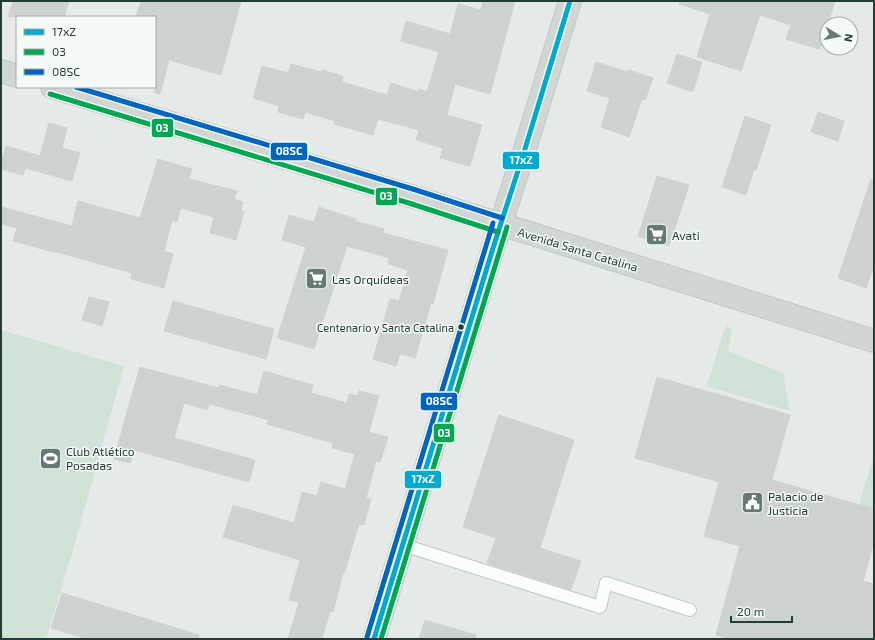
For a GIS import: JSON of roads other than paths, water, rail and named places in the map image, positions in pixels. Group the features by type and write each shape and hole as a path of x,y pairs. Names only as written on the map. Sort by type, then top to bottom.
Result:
{"main road":[{"path":"374,639 570,1"},
{"path":"1,71 16,76"},
{"name":"Avenida Santa Catalina","path":"55,88 874,341"}],"lane":[{"path":"403,544 600,607 606,583 690,610"}],"place":[{"name":"Avati","path":"657,235"},
{"name":"Las Orquídeas","path":"316,279"},
{"name":"Centenario y Santa Catalina","path":"461,327"},
{"name":"Club Atlético Posadas","path":"50,458"},
{"name":"Palacio de Justicia","path":"753,503"}]}
